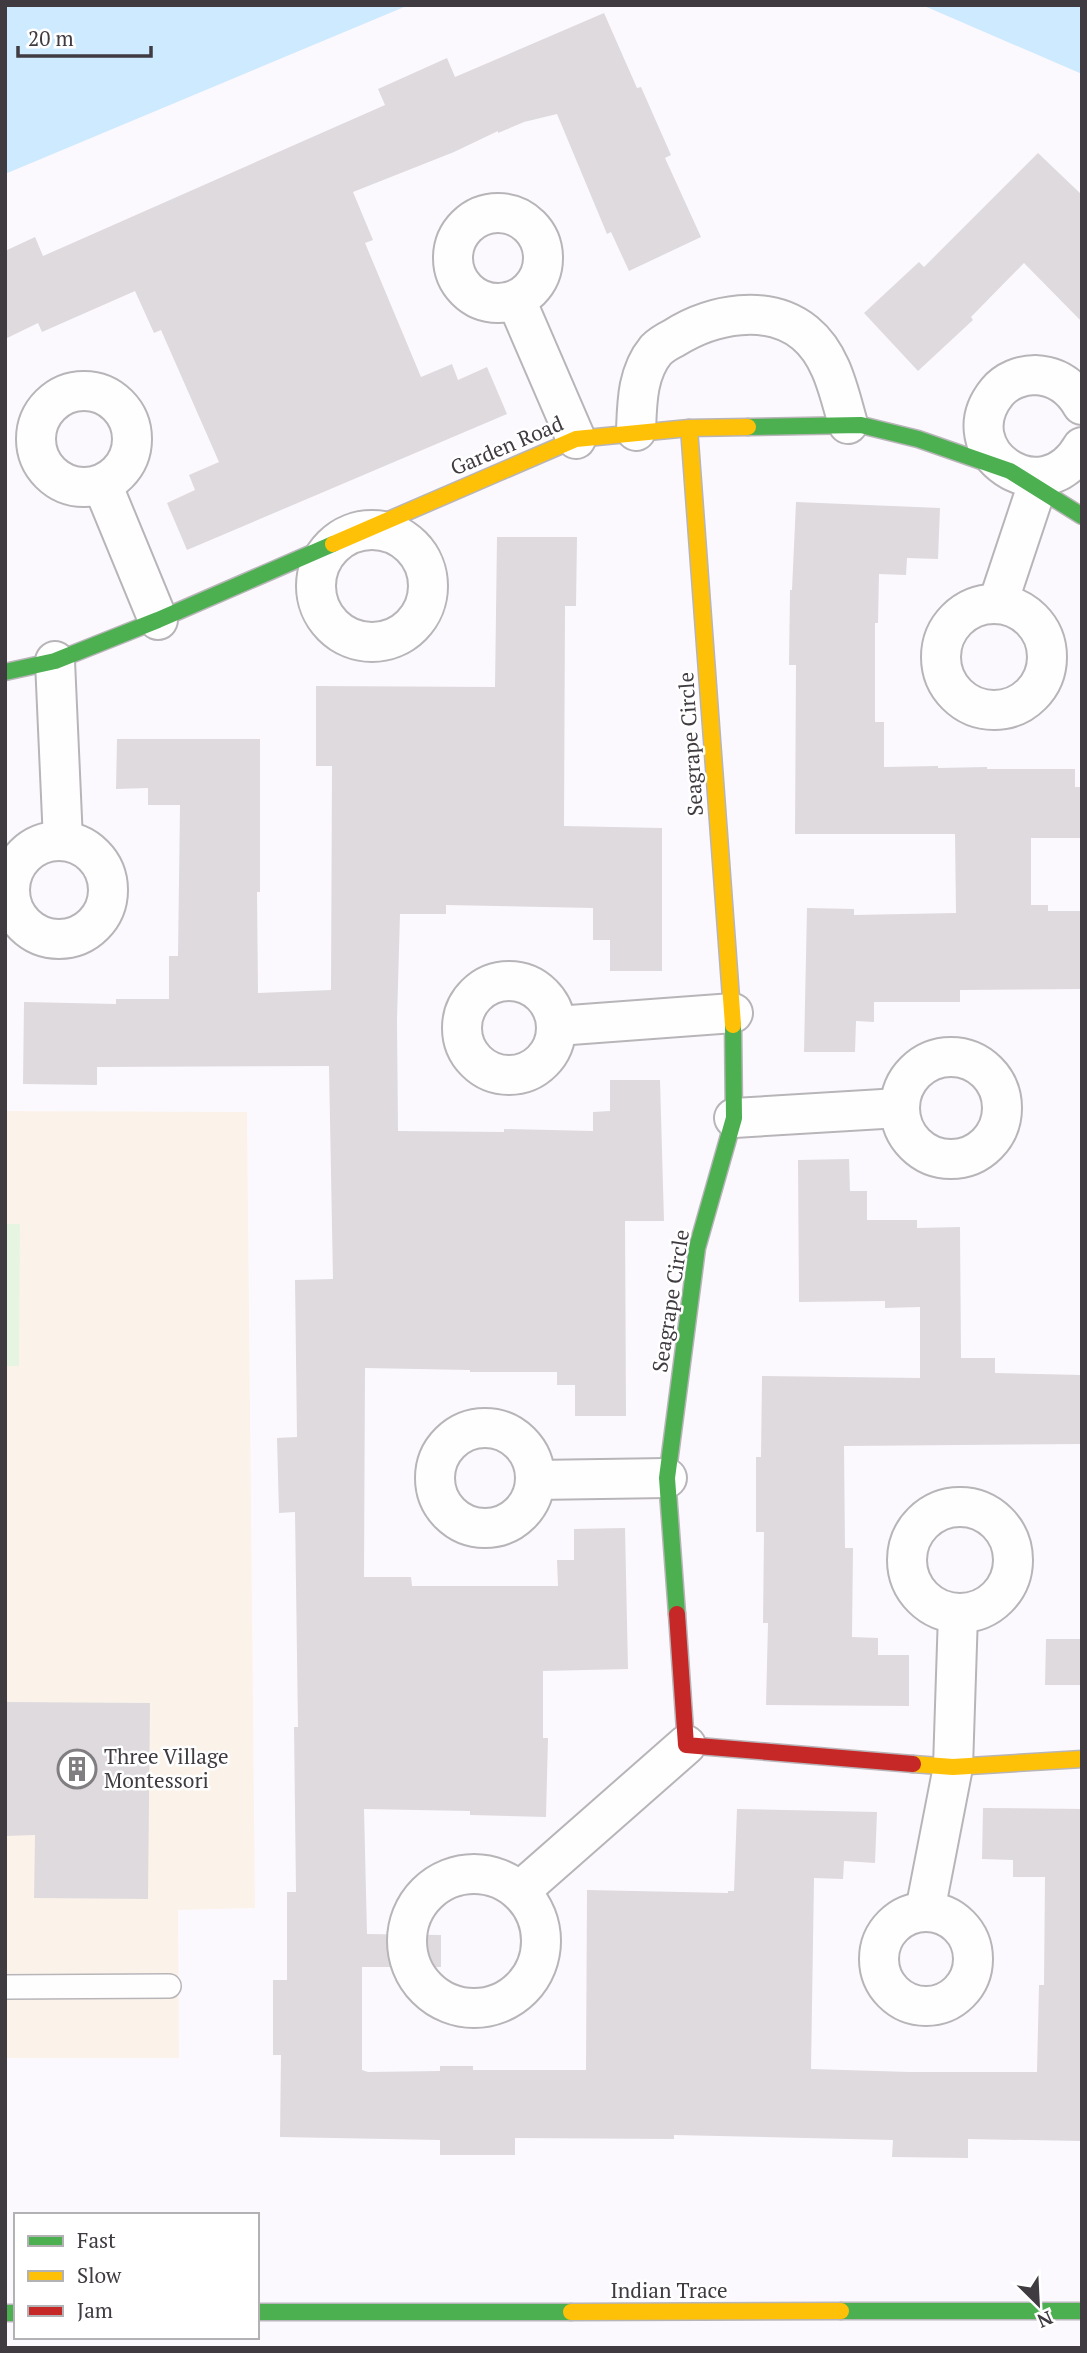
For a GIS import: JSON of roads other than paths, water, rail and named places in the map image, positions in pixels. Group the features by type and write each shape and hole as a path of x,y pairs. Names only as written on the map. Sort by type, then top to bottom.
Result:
{"street":[{"path":"516,300 576,439"},
{"path":"636,431 640,381 657,348 698,325 724,317 751,314 788,322 807,335 826,357 848,424"},
{"path":"1082,405 1076,394 1062,382 1047,376 1031,375 1015,379 1001,388 990,400 984,416 988,448 997,462 1024,478 1045,477 1061,471 1075,459 1082,447"},
{"name":"Garden Road","path":"5,672 55,660 158,620 358,531 576,439 636,431 690,428 861,425 918,439 1024,478 1082,516"},
{"name":"Seagrape Circle","path":"686,1745 667,1478 697,1248 734,1118 733,1013 690,428"},
{"path":"998,603 1024,478"},
{"path":"102,484 158,620"},
{"path":"55,660 64,841"},
{"path":"557,1026 733,1013"},
{"path":"734,1118 899,1108"},
{"path":"535,1480 667,1478"},
{"path":"925,1911 953,1767 958,1614"},
{"path":"520,1891 686,1745 953,1767 1082,1759"},
{"name":"Indian Trace","path":"259,2312 1082,2311"}],"lane":[{"path":"5,1987 169,1986"}],"water":[{"path":"5,5 409,5 5,174"},
{"path":"922,5 1082,5 1082,74"}],"place":[{"name":"Three Village Montessori","path":"77,1769"}]}
